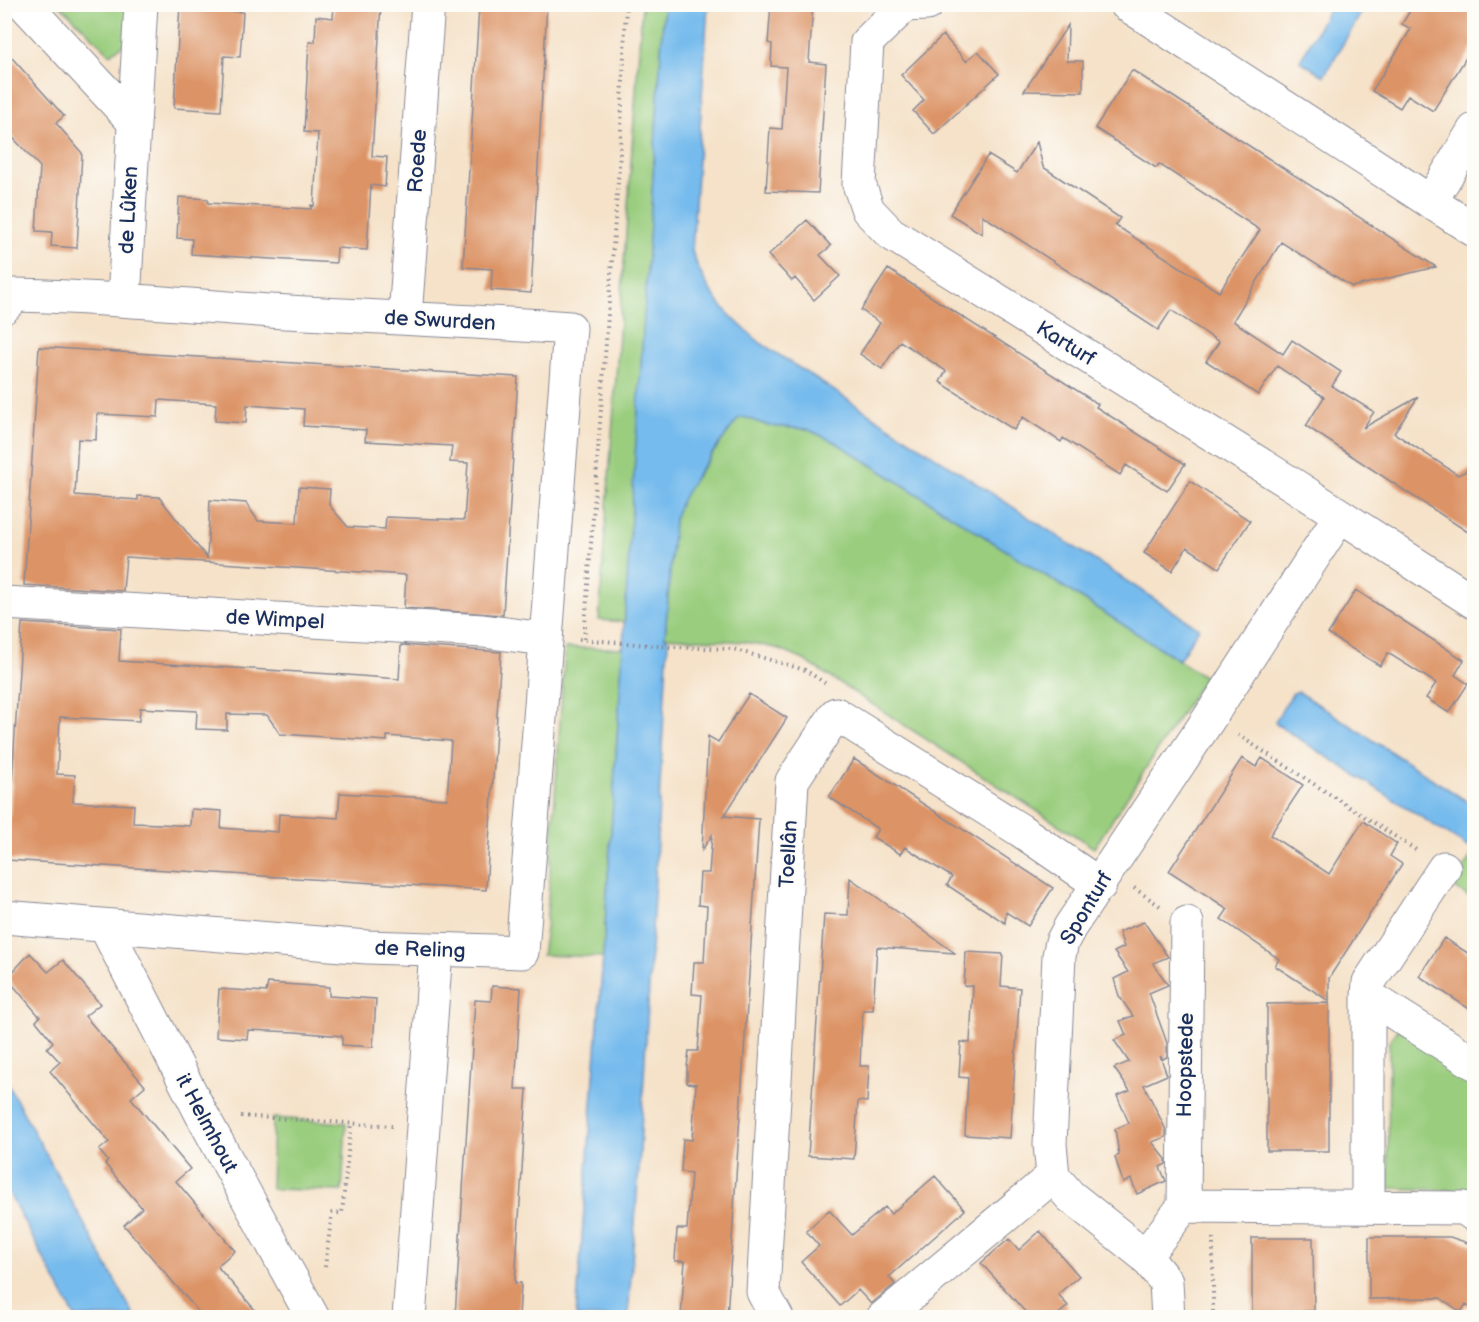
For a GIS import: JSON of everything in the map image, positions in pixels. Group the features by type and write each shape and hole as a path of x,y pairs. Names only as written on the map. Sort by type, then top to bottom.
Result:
{"street":[{"path":"24,4 133,121"},
{"name":"de Lûken","path":"124,300 141,4"},
{"name":"Roede","path":"405,317 428,4"},
{"name":"Karturf","path":"927,4 905,5 867,42 859,184 868,210 890,233 1295,486 1474,602"},
{"path":"1126,4 1474,230"},
{"path":"1431,201 1474,130"},
{"name":"de Swurden","path":"4,307 16,295 88,296 360,316 570,328 545,639"},
{"name":"Sponturf","path":"1053,1176 1050,1144 1059,956 1062,942 1340,516"},
{"name":"de Wimpel","path":"4,603 483,631 545,639"},
{"name":"de Reling","path":"4,917 367,947 522,952 545,639"},
{"name":"Toellân","path":"777,1317 763,1292 792,781 836,714 1020,830 1100,885"},
{"path":"1368,1206 1369,982 1444,868"},
{"name":"Hoopstede","path":"1184,1206 1187,923"},
{"name":"it Helmhout","path":"105,926 201,1113 313,1317"},
{"path":"409,1317 436,950"},
{"path":"1368,996 1474,1063"},
{"path":"883,1317 1053,1176 1070,1196 1145,1257 1166,1282 1168,1317"},
{"path":"1145,1257 1184,1206 1464,1208 1474,1215"}],"path":[{"path":"584,639 620,153 626,4"},
{"path":"609,642 671,647"},
{"path":"1210,717 1444,868"},
{"path":"201,1113 422,1128"},
{"path":"324,1271 332,1213 342,1213 351,1124"}],"green space":[{"path":"60,5 128,5 126,43 110,54"},
{"path":"642,5 664,5 625,622 599,620"},
{"path":"744,417 769,426 807,429 837,443 1205,677 1094,848 804,660 776,648 745,642 665,637 674,519 680,502 738,418"},
{"path":"565,648 623,648 603,957 542,955 546,929"},
{"path":"1474,852 1474,900 1451,886"},
{"path":"1398,1028 1474,1074 1474,1191 1388,1188 1389,1042"},
{"path":"273,1118 346,1123 342,1191 271,1189"}],"water":[{"path":"664,5 708,5 692,251 711,292 729,314 762,344 1199,628 1179,660 837,443 807,429 769,426 744,417 738,419 694,479 674,519 665,637 668,640 639,1168 628,1317 576,1317 603,957"},
{"path":"1331,5 1366,5 1324,76 1300,61"},
{"path":"1299,692 1474,806 1474,851 1276,724 1275,721 1293,693"},
{"path":"5,1079 135,1317 75,1317 5,1186"}],"building":[{"path":"180,4 227,4 226,11 243,12 240,57 224,56 221,111 174,108"},
{"path":"334,4 381,4 372,156 387,157 385,187 371,185 367,250 337,248 336,263 191,254 192,239 177,238 179,197 208,199 208,203 311,209 311,205 314,206 318,133 304,132 309,42 315,42 316,16 333,18"},
{"path":"513,4 547,4 531,293 491,290 492,269 463,267 479,7 513,9"},
{"path":"771,4 813,4 809,62 826,64 818,193 766,191 770,128 782,129 786,67 771,66 772,44 768,43"},
{"path":"1414,4 1474,4 1474,45 1433,111 1408,95 1400,108 1372,91 1411,29 1402,24"},
{"path":"1068,25 1067,61 1083,61 1083,92 1024,91"},
{"path":"943,35 966,61 978,51 999,74 934,134 913,111 924,100 901,75"},
{"path":"4,49 64,116 56,123 82,153 77,248 51,246 52,232 36,231 40,167 4,128"},
{"path":"1132,70 1436,267 1352,287 1281,242 1233,321 1283,354 1292,340 1341,372 1332,386 1374,412 1363,428 1418,397 1394,433 1458,475 1474,467 1474,536 1306,426 1324,397 1277,366 1258,395 1206,361 1219,342 1171,310 1158,330 982,215 982,234 950,214 988,155 1017,173 1037,142 1043,167 1120,218 1115,225 1219,292 1260,230 1159,164 1156,168 1095,128"},
{"path":"807,220 831,246 820,255 840,276 814,300 795,278 792,281 768,255"},
{"path":"888,269 1098,404 1096,407 1185,464 1167,491 1126,465 1120,475 1063,438 1061,442 1023,417 1014,430 940,382 946,371 900,341 882,369 860,354 880,323 861,310"},
{"path":"39,347 518,377 503,615 404,608 406,575 126,557 123,591 24,585","holes":["159,400 216,404 215,421 246,423 247,405 304,409 303,426 366,430 365,441 452,446 450,462 468,463 464,520 386,517 385,529 348,527 329,505 330,489 299,487 297,523 258,521 246,503 210,500 207,558 159,497 138,496 138,500 75,495 78,439 96,440 97,414 158,417"]},
{"path":"1190,481 1250,521 1219,568 1187,547 1172,571 1144,553"},
{"path":"1356,590 1464,660 1455,675 1468,684 1449,713 1426,698 1436,683 1388,653 1380,666 1328,634"},
{"path":"22,623 121,629 119,661 399,679 401,645 501,652 486,890 7,860","holes":["140,708 197,711 196,729 227,730 227,714 267,715 280,734 387,741 387,736 451,741 447,799 340,793 338,818 279,814 278,832 221,828 222,811 191,809 190,826 133,823 134,805 73,802 75,775 57,774 60,717 139,721"]},
{"path":"749,694 787,718 724,816 759,819 727,1317 681,1317 685,1261 675,1261 677,1229 687,1229 691,1173 681,1172 683,1139 692,1140 696,1084 687,1083 687,1067 689,1051 698,1051 702,995 692,994 694,962 704,962 707,906 698,905 700,873 709,873 712,835 702,850 708,736 718,742"},
{"path":"1242,758 1256,767 1262,758 1303,785 1270,835 1329,874 1363,821 1397,844 1390,856 1402,864 1329,978 1329,1001 1275,966 1279,959 1221,919 1228,909 1169,871"},
{"path":"854,759 1053,888 1028,926 1006,912 1005,923 947,885 952,877 905,847 900,854 873,837 878,829 829,797"},
{"path":"850,878 955,953 877,947 873,1010 863,1010 860,1066 869,1066 867,1102 858,1101 854,1159 808,1156 824,914 848,915"},
{"path":"1144,922 1168,957 1153,963 1168,985 1149,993 1167,1043 1167,1057 1163,1059 1160,1056 1167,1075 1144,1085 1166,1130 1166,1137 1152,1142 1166,1159 1166,1164 1160,1167 1166,1181 1137,1194 1131,1179 1123,1183 1115,1157 1119,1155 1115,1129 1129,1123 1117,1096 1130,1091 1114,1068 1129,1062 1114,1040 1126,1035 1120,1021 1133,1016 1119,996 1114,979 1128,972 1114,952 1124,947 1119,932"},
{"path":"1444,938 1474,957 1474,1012 1419,976"},
{"path":"966,952 1003,954 1001,986 1020,988 1010,1138 965,1135 968,1078 959,1077 961,1042 970,1043 973,986 964,986"},
{"path":"30,953 48,972 63,960 100,1004 85,1016 145,1086 131,1098 190,1169 176,1181 235,1251 217,1266 261,1317 203,1317 124,1225 142,1208 105,1164 108,1161 99,1150 109,1142 50,1071 60,1062 47,1048 53,1042 36,1021 40,1017 7,978"},
{"path":"268,983 329,987 329,996 376,999 373,1047 342,1045 342,1036 295,1032 248,1030 247,1039 216,1037 219,989 266,992"},
{"path":"492,986 521,988 515,1089 527,1089 515,1283 521,1283 519,1317 455,1317 475,1000 491,1001"},
{"path":"1329,1003 1329,1151 1267,1151 1267,1004"},
{"path":"935,1176 965,1210 889,1277 895,1284 871,1304 858,1290 840,1306 801,1262 819,1246 806,1231 829,1210 852,1235 885,1207 891,1214"},
{"path":"1040,1231 1079,1276 1058,1294 1068,1306 1055,1317 1030,1317 981,1263 1009,1239 1019,1250"},
{"path":"1369,1237 1450,1237 1474,1245 1474,1310 1466,1304 1461,1312 1440,1298 1369,1299"},
{"path":"1252,1238 1313,1238 1314,1311 1304,1311 1304,1317 1252,1317"}]}
